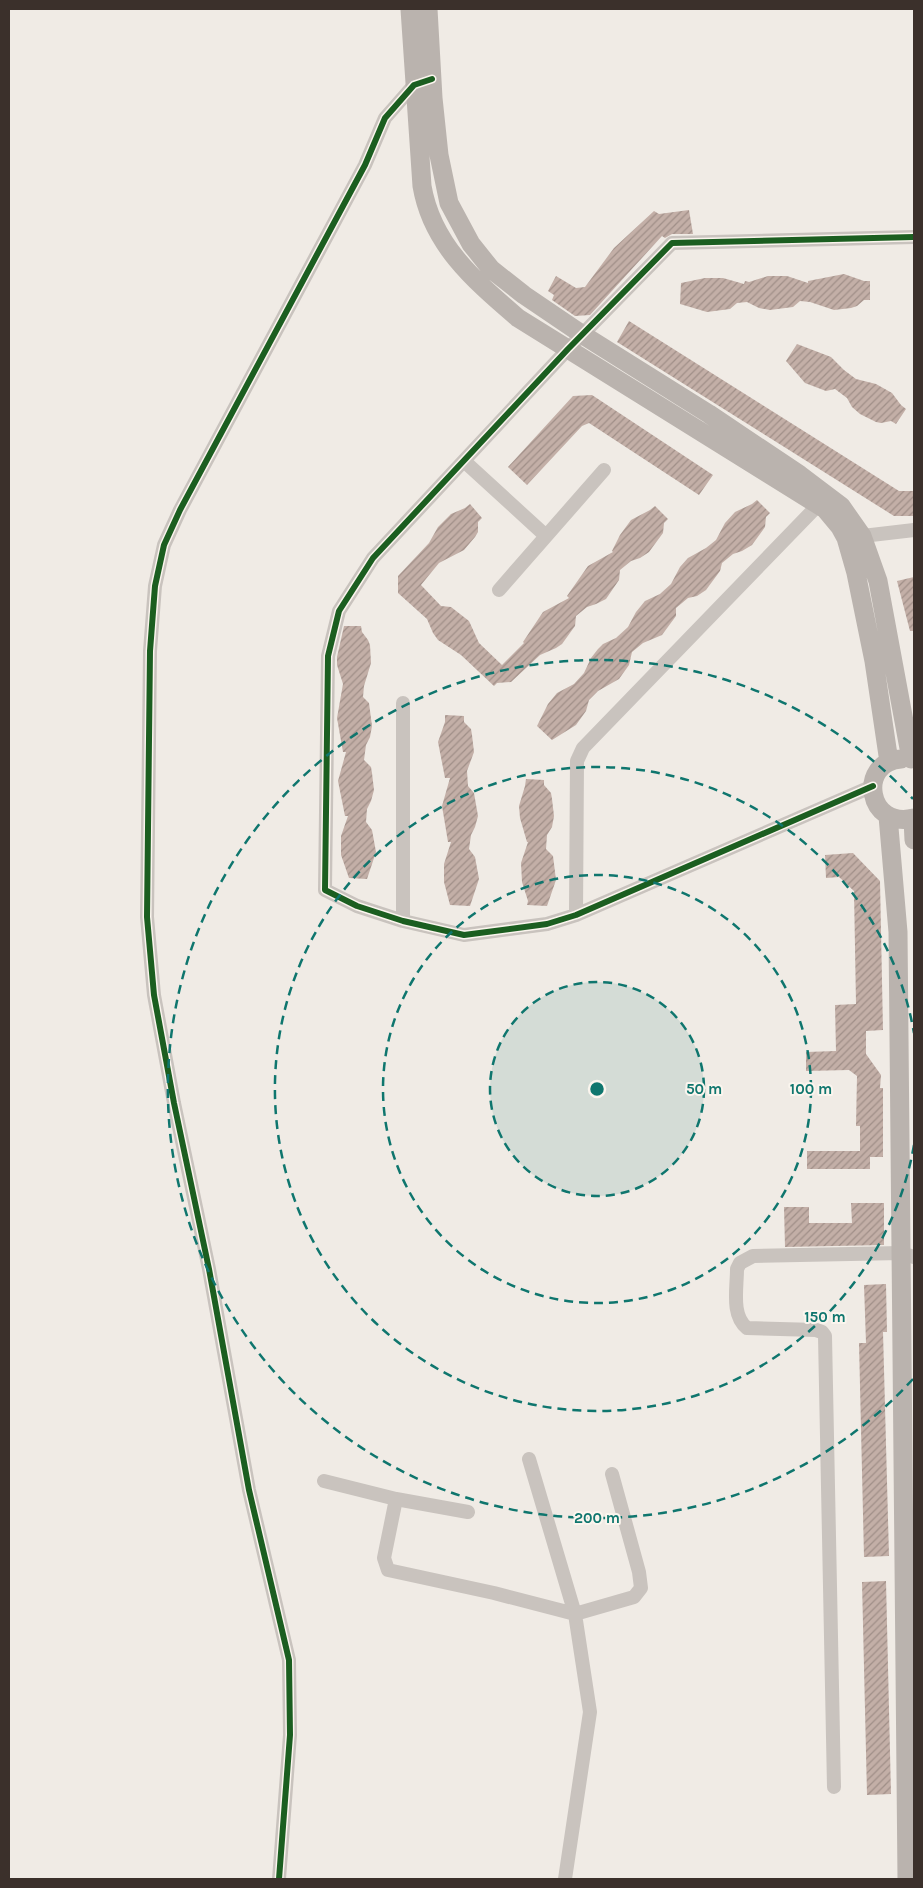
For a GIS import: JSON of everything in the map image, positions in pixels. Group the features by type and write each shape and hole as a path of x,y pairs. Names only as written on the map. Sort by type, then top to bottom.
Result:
{"main road":[{"path":"410,9 445,188 453,212 471,244 491,269 500,278 583,335 718,420 823,500 825,509 840,527 854,537 878,581 913,760 896,759 889,762 878,772 872,786 873,795 876,804 888,816 896,819 914,818 914,840"},
{"path":"428,9 423,82 422,186 429,212 448,249 479,284 518,318 823,500"},
{"path":"854,537 856,573 874,660 889,762"},
{"path":"888,816 898,932 908,1255 907,1879"}],"street":[{"path":"279,1879 290,1735 289,1660 250,1490 209,1269 174,1103 154,995 147,908 150,651 155,586 164,545 180,510 365,165 385,118 423,82"},
{"path":"872,786 576,915 547,924 464,935 403,921 358,906 324,890 328,656 339,611 373,558 568,349 672,243 914,237"},
{"path":"464,462 546,536"},
{"path":"499,590 604,470"},
{"path":"576,915 577,761 583,748 823,500"},
{"path":"854,537 914,530"},
{"path":"403,703 403,921"},
{"path":"834,1787 825,1336 822,1332 816,1330 747,1328 740,1322 737,1313 737,1270 740,1263 753,1256 908,1255"},
{"path":"529,1459 575,1614 590,1712 565,1879"},
{"path":"396,1499 384,1558 388,1570 494,1593 575,1614 634,1598 641,1588 639,1572 612,1474"},
{"path":"324,1481 396,1499 468,1512"}],"building":[{"path":"689,210 693,234 672,234 665,238 662,236 590,315 575,316 552,300 554,295 548,291 556,276 576,288 585,287 614,248 654,211 659,214"},
{"path":"844,274 864,281 870,281 870,300 864,300 851,308 834,310 810,302 800,301 793,307 770,310 759,308 747,302 737,303 730,309 707,312 680,304 681,283 705,278 723,278 744,284 745,281 749,282 768,276 787,276 808,283 808,281"},
{"path":"629,321 899,491 914,491 914,516 894,516 617,342"},
{"path":"797,344 831,357 856,379 876,384 892,393 906,409 896,424 891,421 876,422 860,414 852,407 847,398 835,389 826,391 805,383 786,361"},
{"path":"592,395 713,475 699,495 589,423 582,426 527,485 508,467 573,396"},
{"path":"757,500 770,513 766,517 765,527 752,545 733,554 722,563 720,571 706,590 697,596 688,598 676,608 676,616 662,635 643,643 632,652 629,665 619,679 598,691 589,700 586,711 576,725 552,740 537,726 548,704 557,693 574,684 584,673 591,658 598,649 603,644 616,638 628,627 636,612 645,601 660,594 671,584 680,567 688,558 716,540 725,523 735,512"},
{"path":"470,504 482,518 478,522 478,532 475,537 464,550 439,563 421,585 441,606 451,607 469,621 479,643 502,665 524,643 543,612 569,598 567,596 588,566 613,552 620,535 631,520 655,506 668,519 664,523 663,533 649,552 631,561 620,570 619,580 606,599 587,607 576,616 575,626 562,644 540,655 511,682 497,683 494,686 461,655 438,640 427,619 398,593 398,576 429,543 438,527 451,514"},
{"path":"914,577 914,631 910,631 897,581"},
{"path":"344,626 361,626 362,632 370,645 371,663 364,686 363,697 369,703 372,726 364,760 371,767 372,773 374,790 367,809 366,822 372,830 376,852 367,879 349,878 341,855 341,836 348,816 345,816 338,781 346,752 343,752 337,718 343,684 337,665 337,657"},
{"path":"445,715 464,716 464,722 471,729 472,735 474,752 467,771 468,786 474,793 478,816 471,835 469,849 475,857 479,879 470,906 450,905 444,882 444,864 451,842 448,842 442,806 450,778 445,778 438,742 445,722"},
{"path":"526,779 544,780 544,785 551,793 552,799 554,816 552,827 547,835 546,849 553,856 556,880 547,906 527,905 528,901 522,882 521,863 528,842 520,818 519,806"},
{"path":"853,853 880,881 883,1030 866,1031 866,1054 881,1075 880,1088 883,1088 883,1157 870,1157 870,1169 807,1169 807,1151 860,1151 860,1126 856,1126 857,1076 849,1070 806,1071 806,1052 836,1051 835,1005 856,1004 854,891 839,877 826,878 825,855"},
{"path":"851,1203 884,1203 884,1245 785,1247 784,1207 809,1207 809,1223 852,1223"},
{"path":"886,1284 887,1332 883,1332 889,1556 864,1557 859,1343 866,1343 864,1285"},
{"path":"886,1581 891,1794 867,1795 862,1582"}],"cycle path":[{"path":"279,1879 290,1735 289,1660 249,1490 209,1269 174,1103 154,995 147,917 150,651 155,586 164,545 180,510 365,165 385,118 414,85 432,79"},
{"path":"873,786 576,915 547,924 464,935 403,921 357,906 325,890 328,656 339,611 373,558 568,349 672,243 914,237"}]}
